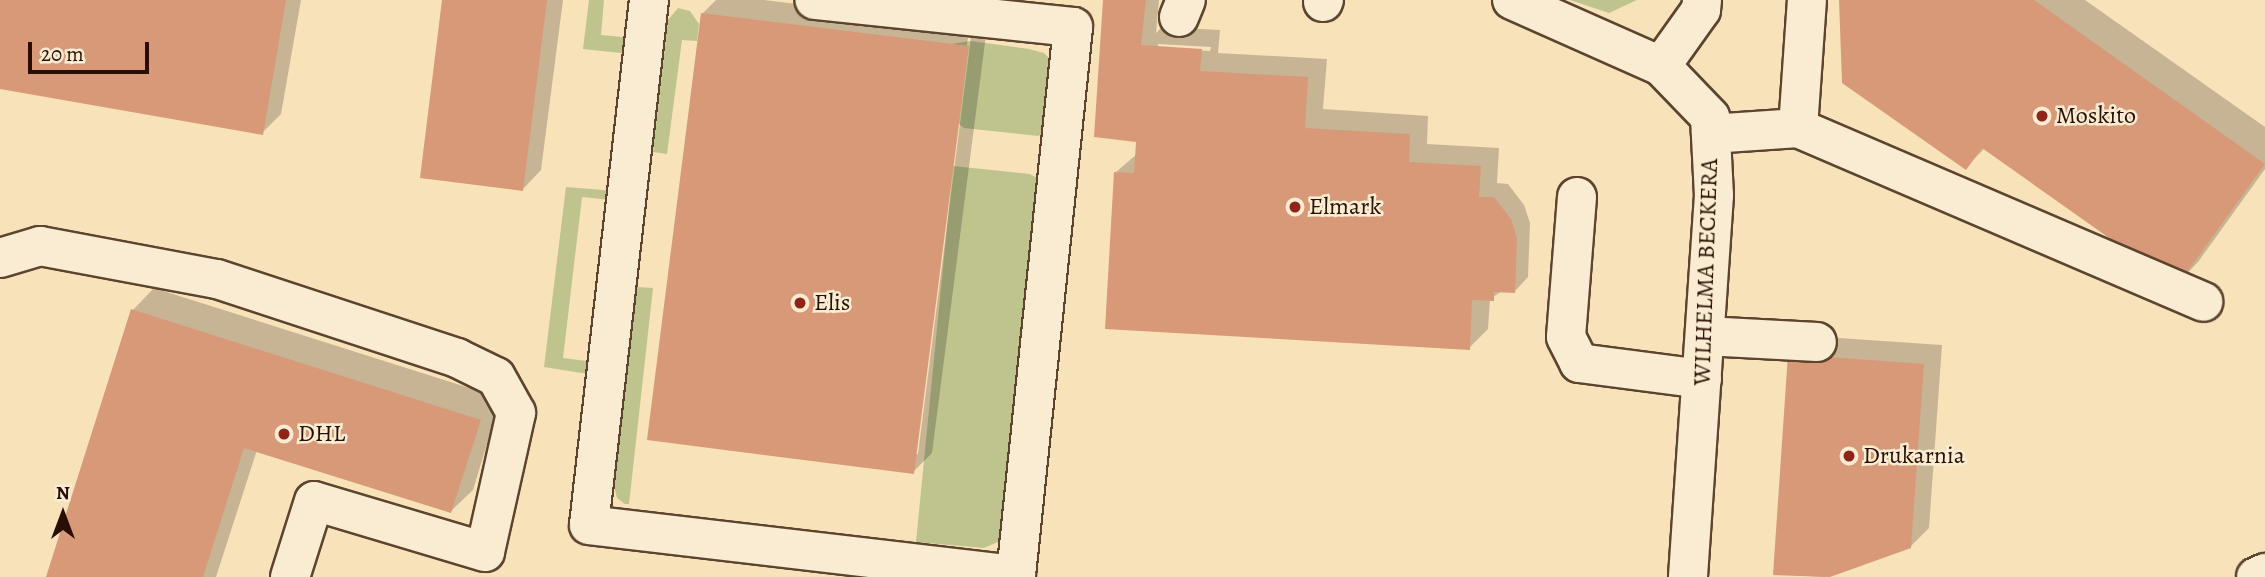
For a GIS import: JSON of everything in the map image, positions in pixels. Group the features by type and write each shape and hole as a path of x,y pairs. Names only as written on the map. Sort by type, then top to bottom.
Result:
{"street":[{"path":"649,0 589,525 1016,575 1073,27 939,7 814,0"},
{"name":"WILHELMA BECKERA","path":"1512,0 1661,66 1710,117 1714,195 1688,577"},
{"path":"1661,66 1701,10 1702,0"},
{"path":"1798,128 1807,0"},
{"path":"1711,134 1798,128 2203,302"},
{"path":"1577,197 1566,337 1579,363 1702,379"},
{"path":"0,258 40,246 217,279 457,358 496,377 516,413 485,552 314,501 290,577"},
{"path":"1704,336 1817,342"},
{"path":"2256,577 2265,573"}],"green space":[{"path":"589,0 604,0 601,35 633,38 631,54 583,49"},
{"path":"1570,0 1637,0 1609,13"},
{"path":"678,8 690,11 699,24 697,41 682,40 667,154 653,152 668,20"},
{"path":"971,41 1029,49 1044,53 1054,63 1048,131 1038,136 964,128 959,124 951,44"},
{"path":"953,166 1030,174 1044,182 1004,534 1000,541 984,548 916,542"},
{"path":"566,187 615,191 611,200 582,197 563,358 594,362 594,375 544,367"},
{"path":"637,287 653,288 629,504 625,504 617,498 614,486"}],"building":[{"path":"0,0 286,0 263,135 0,89"},
{"path":"442,0 547,0 523,191 420,178"},
{"name":"Elmark","path":"1103,0 1146,0 1141,45 1202,49 1200,71 1308,77 1305,128 1410,134 1409,162 1481,166 1479,197 1494,197 1511,219 1517,238 1515,293 1494,292 1494,301 1472,300 1470,350 1105,329 1114,172 1134,173 1136,142 1094,137"},
{"name":"Moskito","path":"1839,0 2034,0 2265,164 2177,286 1982,148 1966,170 1842,83"},
{"name":"Elis","path":"701,13 969,46 914,474 647,440"},
{"name":"DHL","path":"131,309 481,420 451,513 244,448 203,577 46,577"},
{"name":"Drukarnia","path":"1788,354 1924,364 1911,548 1830,577 1773,575"}],"place":[{"name":"Moskito","path":"2042,116"},
{"name":"Elmark","path":"1295,207"},
{"name":"Elis","path":"800,303"},
{"name":"DHL","path":"284,434"},
{"name":"Drukarnia","path":"1849,456"}]}
